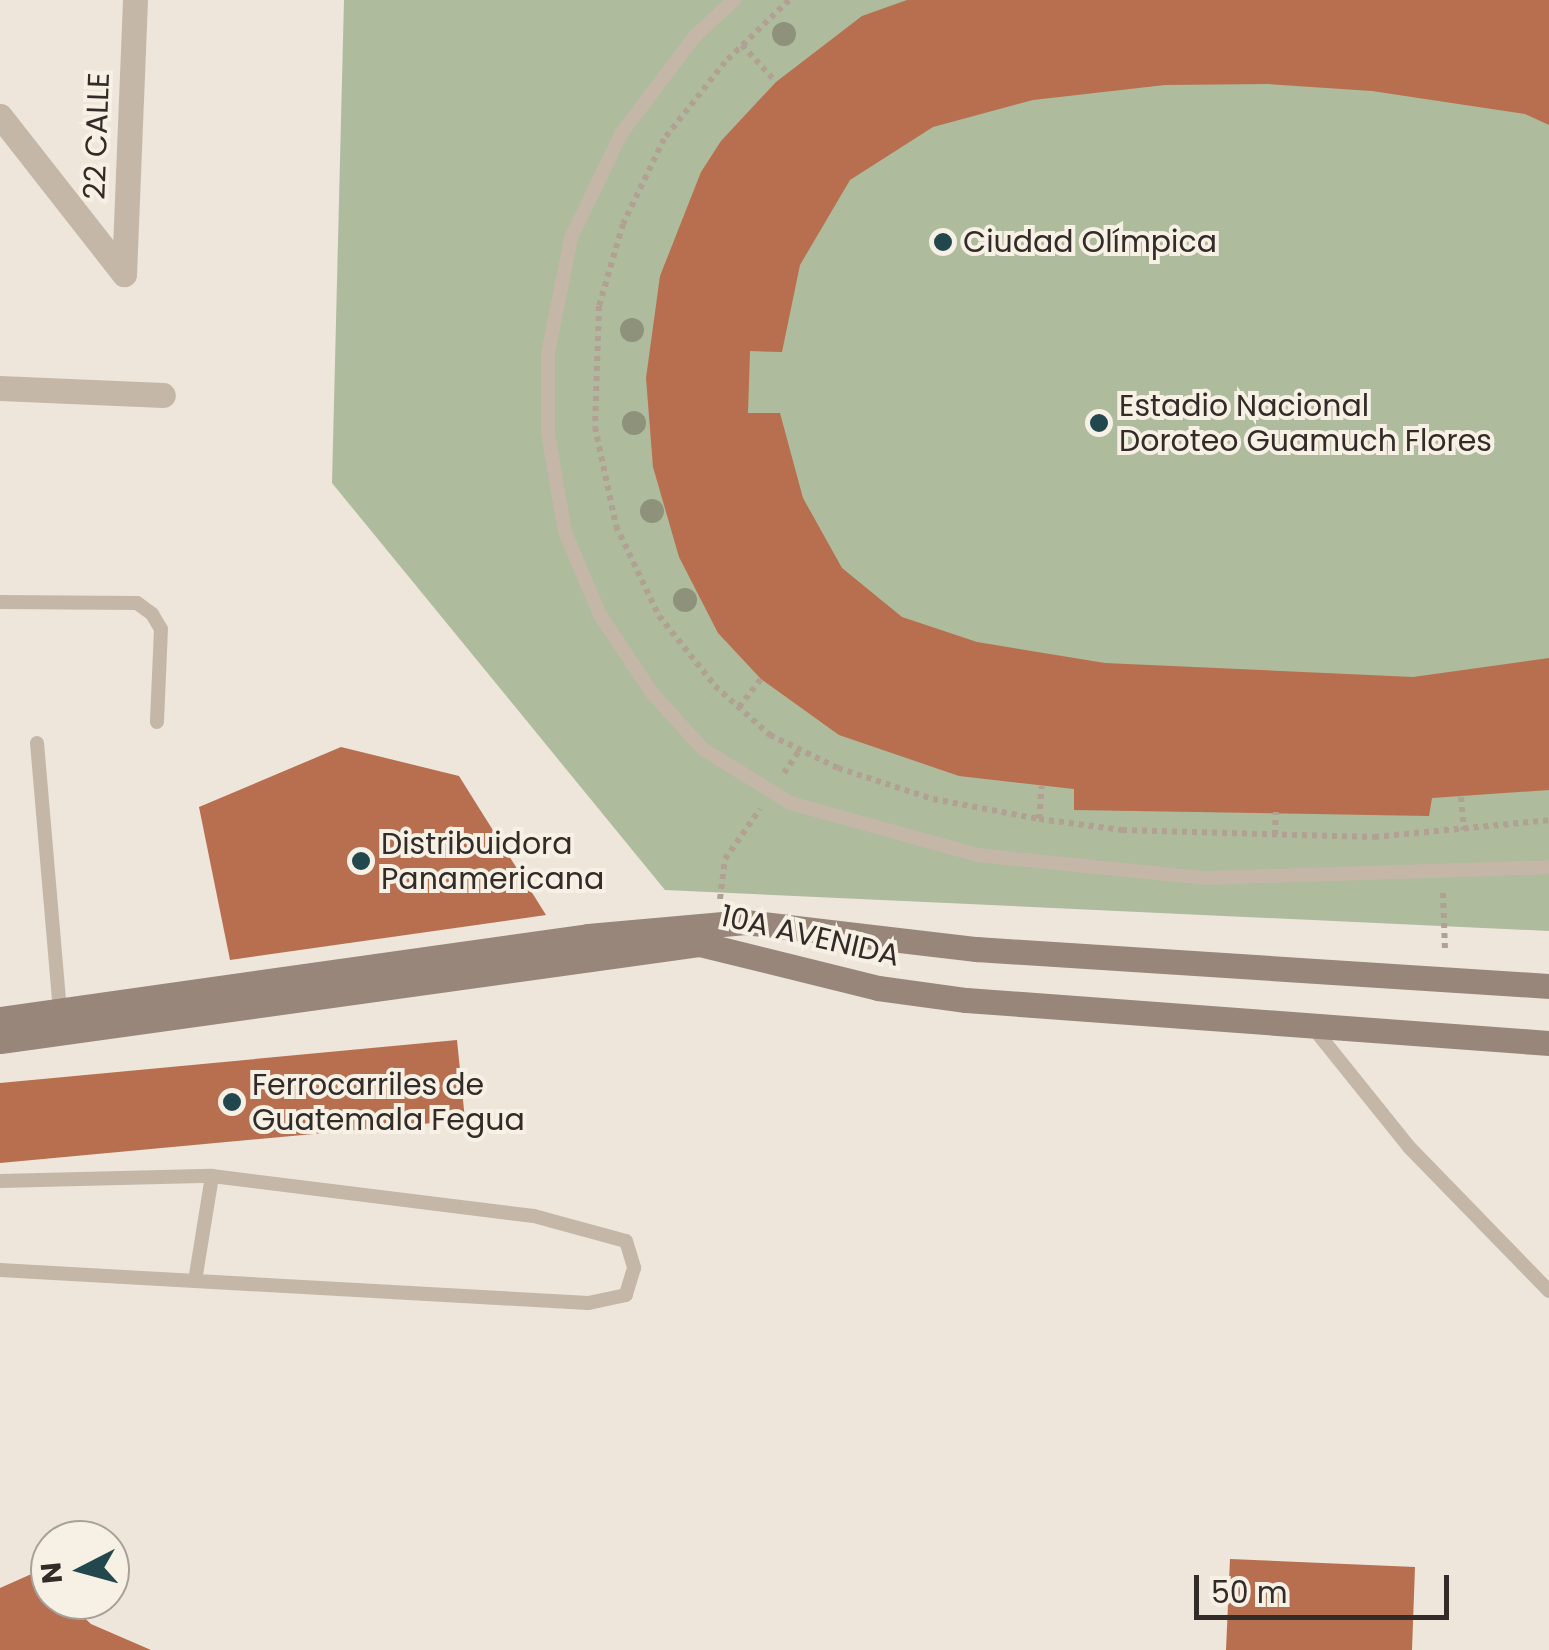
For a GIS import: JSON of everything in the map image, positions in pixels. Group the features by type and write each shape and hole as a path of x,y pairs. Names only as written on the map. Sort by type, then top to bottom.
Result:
{"main road":[{"name":"10A AVENIDA","path":"0,1019 588,936 746,922 976,950 1549,986"},
{"name":"10A AVENIDA","path":"0,1041 700,944 931,995 1307,1021 1549,1043"}],"street":[{"name":"22 CALLE","path":"0,116 124,274 135,0"},
{"path":"0,388 163,396"}],"lane":[{"path":"734,0 695,36 620,134 572,238 548,353 548,433 565,532 600,615 652,693 703,749 790,804 977,856 1205,878 1442,874 1549,866"},
{"path":"0,602 137,602 152,614 160,629 157,722"},
{"path":"37,743 60,1012"},
{"path":"1307,1021 1409,1148 1549,1291"},
{"path":"195,1281 212,1176"},
{"path":"0,1181 212,1176 534,1216 626,1241 634,1268 626,1295 588,1303 0,1270"}],"path":[{"path":"789,0 742,45 664,139 622,224 599,306 595,427 616,526 659,616 738,706 770,735 838,768 933,799 1039,819 1122,830 1276,835 1441,832 1549,820"},
{"path":"742,45 776,82"},
{"path":"738,706 761,679"},
{"path":"1039,819 1042,786"},
{"path":"1461,797 1464,830"},
{"path":"1276,812 1276,835"},
{"path":"720,891 724,859 749,825"},
{"path":"1441,832 1445,982"}],"green space":[{"name":"Estadio Nacional Doroteo Guamuch Flores","path":"344,0 1549,0 1549,931 665,890 332,483"}],"building":[{"path":"907,0 1549,0 1549,125 1525,114 1372,91 1268,84 1165,85 1033,100 933,127 850,180 800,265 782,352 750,351 748,413 780,413 803,498 842,568 902,617 977,642 1105,663 1413,677 1549,658 1549,790 1432,798 1429,816 1074,810 1074,789 959,776 839,735 761,679 718,633 679,557 653,467 646,378 660,276 701,172 721,141 776,82 862,16"},
{"name":"Distribuidora Panamericana","path":"341,747 459,776 546,915 230,960 199,807"},
{"name":"Ferrocarriles de Guatemala Fegua","path":"457,1040 465,1120 0,1163 0,1083"},
{"path":"1230,1559 1415,1567 1412,1650 1226,1650"},
{"path":"30,1575 30,1620 87,1620 151,1650 0,1650 0,1588"}],"place":[{"name":"Ciudad Olímpica","path":"943,242"},
{"name":"Estadio Nacional Doroteo Guamuch Flores","path":"1099,423"},
{"name":"Distribuidora Panamericana","path":"361,861"},
{"name":"Ferrocarriles de Guatemala Fegua","path":"232,1102"}]}
